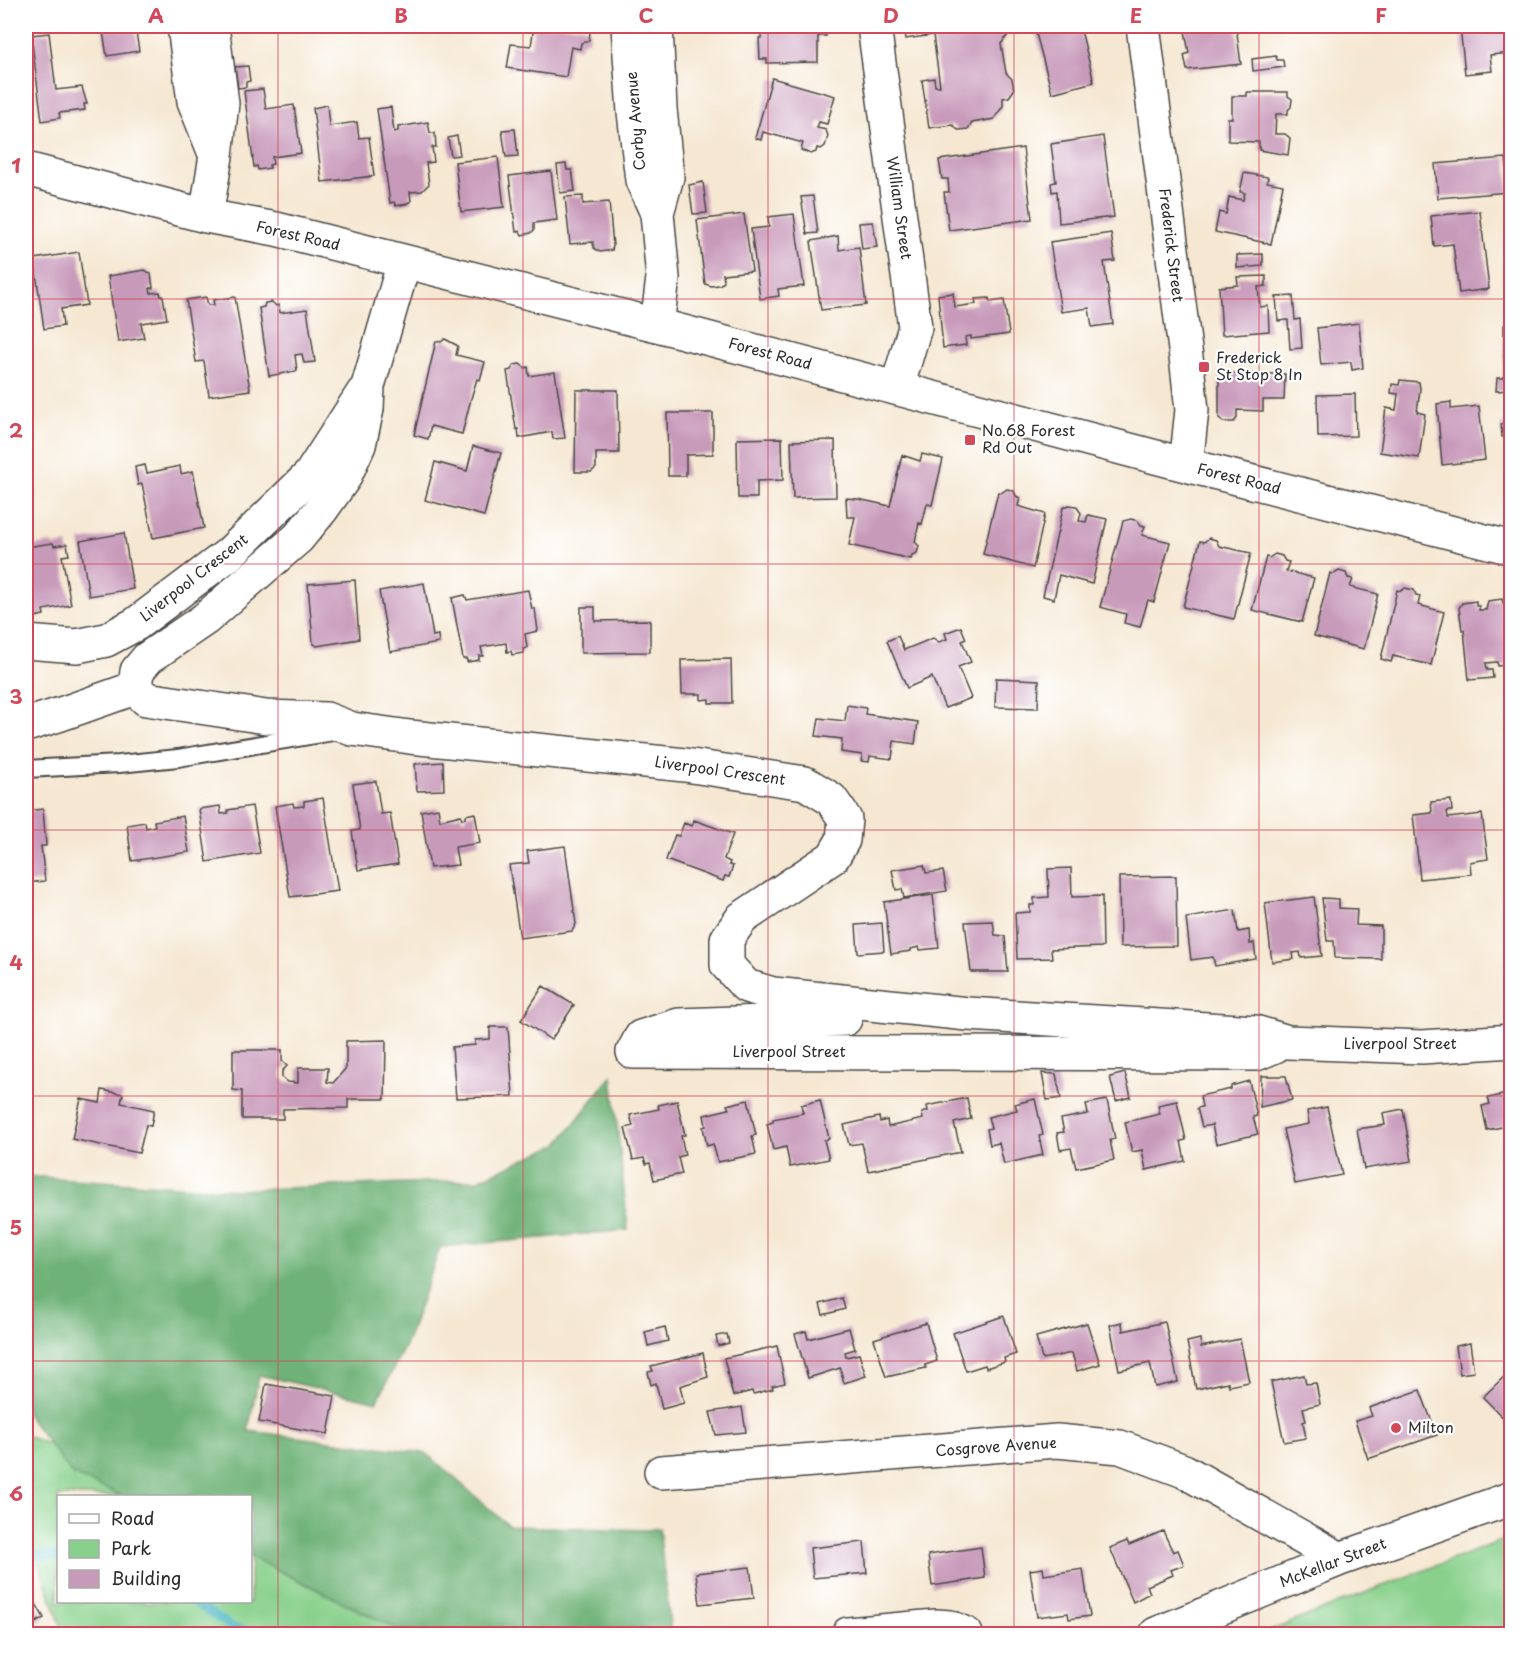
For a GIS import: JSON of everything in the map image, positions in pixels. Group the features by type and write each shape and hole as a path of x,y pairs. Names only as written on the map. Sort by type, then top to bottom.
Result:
{"street":[{"path":"184,26 194,101 216,156"},
{"path":"206,216 222,103 212,26"},
{"name":"Corby Avenue","path":"628,26 634,112 642,180 657,213 663,278 657,325"},
{"name":"Corby Avenue","path":"656,26 660,109 667,177 657,213"},
{"name":"William Street","path":"874,26 915,327 897,388"},
{"name":"Frederick Street","path":"1143,26 1192,410 1186,465"},
{"name":"Forest Road","path":"26,169 206,216 276,229 657,325 1186,465 1512,548"},
{"name":"Liverpool Crescent","path":"404,262 368,386 367,409 359,445 344,478 298,538 205,620 148,658 137,671 135,688 146,699 266,717 326,719 352,729 410,737 685,765 805,783 831,799 845,819 843,840 833,857 742,918 727,939 727,964 746,986"},
{"name":"Liverpool Crescent","path":"26,642 77,646 106,640 136,624 229,554 310,475 368,386"},
{"path":"26,724 135,688"},
{"name":"Liverpool Street","path":"746,986 773,994 968,1014 1255,1032 1288,1041 1422,1047 1512,1041"},
{"name":"Liverpool Street","path":"968,1014 679,1025 642,1037 633,1052 1256,1054 1288,1041"},
{"name":"Cosgrove Avenue","path":"661,1472 1058,1441 1120,1447 1184,1471 1340,1559"},
{"name":"McKellar Street","path":"1156,1635 1340,1559 1512,1498"},
{"path":"848,1635 936,1626 950,1627 966,1635"}],"lane":[{"name":"Liverpool Crescent","path":"26,769 178,758 281,743 352,729"}],"green space":[{"path":"612,1075 628,1230 440,1247 408,1339 377,1402 259,1375 248,1431 426,1453 509,1526 647,1530 659,1528 671,1634 407,1634 252,1557 252,1495 120,1495 73,1475 26,1414 26,1176 238,1190 478,1180 558,1144"},
{"path":"26,1436 189,1495 57,1495 57,1603 252,1603 252,1519 473,1634 64,1634 36,1556 26,1555"},
{"path":"1511,1537 1511,1634 1263,1634 1341,1602"}],"building":[{"path":"102,26 135,26 139,51 107,56"},
{"path":"534,26 583,26 590,33 589,40 581,43 580,49 571,47 566,77 507,68 511,44 531,46"},
{"path":"761,26 826,26 826,36 818,36 818,62 767,63 767,59 760,59"},
{"path":"904,26 1001,26 1010,32 1001,44 1006,73 1012,79 1014,90 1009,97 1003,98 1003,106 994,119 972,123 968,129 958,130 953,125 929,128 922,80 934,78 935,86 940,86 933,35 906,39"},
{"path":"1034,26 1080,26 1094,82 1052,93"},
{"path":"1184,26 1236,26 1241,64 1187,70 1184,55 1189,53"},
{"path":"1460,26 1512,26 1512,53 1490,55 1492,71 1465,74"},
{"path":"49,33 56,90 82,87 87,104 84,104 85,110 59,113 60,118 42,121 31,35"},
{"path":"1276,56 1277,60 1283,60 1284,67 1253,71 1252,59"},
{"path":"248,66 250,81 246,82 246,87 238,88 235,67"},
{"path":"772,78 835,96 827,124 819,122 817,128 826,130 828,136 825,146 821,149 817,148 816,152 811,154 801,150 803,143 763,132 761,140 755,138"},
{"path":"263,89 266,109 294,105 301,153 272,157 273,164 269,165 270,168 258,170 257,166 254,167 244,91"},
{"path":"1247,92 1288,92 1288,96 1292,99 1291,107 1288,114 1276,114 1275,134 1285,134 1290,138 1288,155 1259,150 1259,142 1228,141 1228,118 1232,118 1232,96 1247,96"},
{"path":"327,105 329,126 357,122 359,138 369,137 374,176 322,182 313,108"},
{"path":"391,107 394,132 398,131 398,127 428,122 430,133 435,133 436,147 432,147 434,162 426,163 429,184 422,191 410,192 411,201 396,206 394,202 390,203 377,109"},
{"path":"515,129 518,156 506,157 502,130"},
{"path":"457,136 460,155 451,156 448,138"},
{"path":"1103,136 1114,217 1059,223 1057,191 1052,192 1051,183 1056,182 1051,144"},
{"path":"1023,148 1032,219 949,230 944,192 949,192 948,179 942,179 939,160"},
{"path":"498,157 504,207 461,212 455,162"},
{"path":"1506,158 1509,192 1438,198 1435,164"},
{"path":"566,164 567,170 572,170 575,191 560,193 557,165"},
{"path":"551,171 557,220 534,223 534,230 531,233 522,235 520,231 516,232 509,176"},
{"path":"1244,173 1268,177 1267,182 1283,185 1271,244 1215,232 1219,212 1226,214 1229,197 1243,200 1245,193 1240,192"},
{"path":"703,182 707,213 693,214 689,185"},
{"path":"583,196 583,204 609,202 612,250 600,252 594,248 593,242 570,244 565,197"},
{"path":"813,196 818,233 807,234 801,197"},
{"path":"1480,211 1489,289 1459,293 1453,244 1434,246 1431,216"},
{"path":"744,214 752,271 723,274 724,282 719,285 705,284 697,220"},
{"path":"794,214 804,286 778,289 779,296 760,299 751,229 769,227 768,217"},
{"path":"873,222 877,247 862,249 859,223"},
{"path":"1111,233 1115,261 1104,262 1113,324 1092,327 1089,308 1061,312 1050,242"},
{"path":"838,236 839,250 859,247 866,305 821,310 811,241"},
{"path":"79,252 87,305 61,309 63,326 44,329 34,259"},
{"path":"1263,254 1263,266 1237,268 1237,255"},
{"path":"145,270 151,274 153,288 150,288 151,293 160,292 163,296 167,319 141,323 144,338 118,342 108,276"},
{"path":"1266,276 1266,286 1258,287 1260,307 1268,306 1269,331 1222,335 1219,287 1238,285 1237,277"},
{"path":"953,293 955,307 976,304 975,299 989,298 990,302 1004,300 1009,334 971,339 971,336 965,337 966,345 943,348 938,295"},
{"path":"1293,296 1295,320 1300,319 1302,348 1290,349 1288,320 1278,321 1276,297"},
{"path":"206,297 208,305 214,305 213,300 235,297 250,390 209,396 204,361 196,362 186,300"},
{"path":"272,302 276,306 279,305 280,313 307,309 315,362 304,363 302,354 295,355 297,371 269,376 259,308 264,307 265,303"},
{"path":"1359,323 1363,368 1352,370 1351,362 1321,365 1317,328"},
{"path":"1504,325 1512,325 1512,390 1496,391 1497,378 1504,378"},
{"path":"445,339 458,346 456,355 485,362 480,380 477,379 462,434 431,426 428,439 414,435 436,341 441,342"},
{"path":"520,364 525,368 528,367 529,376 555,372 565,438 553,439 552,432 519,438 507,371 511,370 514,365"},
{"path":"1219,373 1285,374 1284,400 1263,400 1263,411 1237,410 1237,418 1234,422 1223,422 1219,418"},
{"path":"1400,380 1419,382 1417,412 1425,414 1419,458 1380,452 1386,408 1396,410 1398,394 1391,393 1392,384 1399,385"},
{"path":"576,390 618,390 619,453 596,453 596,468 591,472 575,472"},
{"path":"1355,394 1356,436 1318,437 1317,395"},
{"path":"1451,402 1451,409 1479,406 1485,460 1442,465 1437,404"},
{"path":"667,413 713,413 713,454 686,455 686,476 668,476"},
{"path":"1512,423 1512,436 1502,437 1501,424"},
{"path":"782,438 783,480 757,481 757,498 738,498 737,439"},
{"path":"835,440 836,497 793,498 791,441"},
{"path":"473,446 501,453 484,516 425,500 435,462 467,471"},
{"path":"922,454 943,459 932,505 927,504 922,524 919,523 915,542 919,546 917,553 912,555 911,559 849,545 855,517 847,517 846,498 890,506 902,455 920,461"},
{"path":"145,465 147,473 180,466 181,474 193,471 204,528 153,538 142,484 138,485 135,467"},
{"path":"1007,489 1014,491 1020,498 1018,506 1045,514 1033,568 983,554 998,492 1001,493"},
{"path":"1069,505 1076,506 1081,513 1079,521 1086,522 1088,515 1107,519 1092,584 1059,575 1054,599 1043,596 1063,508"},
{"path":"1131,519 1145,526 1142,535 1170,542 1154,602 1148,600 1140,627 1124,623 1126,614 1100,607 1123,521"},
{"path":"124,533 133,589 89,596 80,541"},
{"path":"1209,538 1216,540 1219,546 1251,553 1234,619 1183,607 1200,541 1204,542"},
{"path":"53,543 54,546 67,544 69,555 62,556 71,605 43,610 44,615 26,619 26,547"},
{"path":"1275,554 1289,562 1286,571 1314,578 1302,622 1252,610 1266,557 1269,558"},
{"path":"1339,571 1353,579 1350,587 1378,594 1364,649 1314,636 1330,573 1334,574"},
{"path":"355,580 359,639 317,646 313,643 308,584"},
{"path":"424,583 433,636 438,635 439,643 390,652 379,591"},
{"path":"1405,588 1414,590 1416,595 1420,596 1418,605 1444,612 1431,665 1393,656 1391,662 1381,659 1397,590 1401,591"},
{"path":"528,590 532,609 535,609 538,631 525,634 527,648 523,649 524,653 512,655 511,651 507,652 506,643 481,647 483,656 479,656 479,660 467,662 467,659 463,659 452,598 465,595 467,600"},
{"path":"1502,599 1503,603 1506,603 1512,665 1498,666 1497,662 1486,663 1487,670 1492,670 1493,678 1469,680 1464,630 1462,630 1459,608 1462,603 1476,601 1479,610 1486,610 1488,601"},
{"path":"581,607 595,607 595,621 650,620 650,652 581,653"},
{"path":"961,627 966,639 962,641 971,662 958,667 971,698 945,708 932,677 907,688 887,641 898,636 904,650 933,638 939,642 947,639 945,633"},
{"path":"731,659 732,703 709,703 709,699 701,700 701,694 682,694 681,660"},
{"path":"996,678 1039,680 1038,708 995,707"},
{"path":"847,705 866,708 865,714 918,722 915,744 894,741 892,759 870,756 869,762 861,761 862,755 841,752 842,739 816,736 819,718 845,721"},
{"path":"443,762 444,790 417,791 415,764"},
{"path":"376,781 381,814 390,813 398,864 358,870 352,831 360,830 353,784"},
{"path":"323,798 338,891 290,897 275,806 293,803 294,807 304,806 304,801"},
{"path":"1451,800 1452,811 1447,811 1448,818 1482,814 1488,859 1470,862 1471,874 1420,879 1413,815 1432,813 1431,802"},
{"path":"220,806 221,814 228,813 228,810 252,806 260,853 207,862 199,809"},
{"path":"438,808 440,820 461,815 462,819 466,818 466,815 475,813 480,843 455,847 458,865 430,868 421,811"},
{"path":"43,809 46,846 41,846 45,881 26,883 26,811"},
{"path":"183,816 189,852 132,861 127,825 145,822 146,828 155,826 154,821"},
{"path":"694,820 733,834 724,859 733,866 729,877 725,876 723,881 666,860 675,835 679,836 684,823 692,826"},
{"path":"565,846 576,924 572,931 520,938 509,865 529,863 527,851"},
{"path":"924,865 926,873 943,871 947,891 904,898 902,889 896,890 892,870"},
{"path":"1071,868 1072,897 1102,896 1103,947 1051,949 1052,958 1017,959 1015,913 1030,912 1030,905 1034,905 1034,898 1049,897 1048,869"},
{"path":"1176,876 1177,946 1120,947 1119,877"},
{"path":"933,895 939,948 920,950 919,947 911,951 891,954 884,902"},
{"path":"1314,897 1322,956 1301,958 1300,952 1293,953 1294,959 1272,962 1265,903"},
{"path":"1322,898 1339,899 1339,908 1357,909 1356,925 1381,926 1381,959 1335,958 1334,941 1327,941"},
{"path":"1235,910 1238,932 1249,930 1250,944 1254,943 1256,959 1215,966 1213,957 1191,960 1186,918"},
{"path":"993,921 995,935 1005,936 1008,972 971,972 965,922"},
{"path":"882,923 884,951 858,953 856,925"},
{"path":"543,986 574,1005 551,1040 521,1020"},
{"path":"490,1027 508,1027 513,1096 456,1098 452,1047 475,1045 475,1040 490,1039"},
{"path":"386,1040 385,1099 348,1099 348,1108 283,1109 283,1119 242,1119 242,1091 233,1090 233,1050 282,1050 282,1061 287,1066 282,1071 282,1078 287,1082 298,1083 298,1068 328,1068 327,1082 333,1083 346,1068 346,1041"},
{"path":"1042,1073 1056,1074 1061,1098 1047,1100"},
{"path":"1125,1073 1131,1097 1116,1101 1110,1077"},
{"path":"1261,1076 1286,1076 1292,1100 1260,1107"},
{"path":"1249,1081 1257,1116 1253,1117 1258,1134 1216,1144 1212,1125 1202,1127 1197,1108 1202,1107 1200,1096 1231,1089 1231,1086"},
{"path":"102,1090 123,1094 121,1103 154,1110 151,1126 146,1125 139,1153 72,1139 81,1099 100,1103"},
{"path":"1512,1093 1512,1125 1487,1130 1482,1106 1490,1104 1488,1098"},
{"path":"967,1098 971,1119 954,1123 961,1152 868,1171 862,1143 849,1145 844,1125 879,1117 880,1122 887,1120 888,1127 923,1119 922,1113 928,1111 927,1106"},
{"path":"1035,1099 1043,1135 1039,1136 1043,1155 1004,1164 999,1143 990,1145 987,1129 991,1128 988,1117 1017,1110 1015,1104"},
{"path":"748,1100 756,1135 752,1136 756,1154 718,1162 713,1144 707,1146 703,1127 706,1126 704,1115 729,1109 727,1105"},
{"path":"820,1100 829,1139 824,1140 829,1159 790,1167 786,1147 773,1150 767,1124 773,1122 773,1119 803,1113 801,1105"},
{"path":"1107,1100 1115,1139 1110,1140 1114,1160 1076,1168 1071,1148 1060,1150 1057,1133 1064,1132 1061,1119 1088,1114 1086,1104"},
{"path":"677,1101 685,1135 681,1136 685,1155 678,1157 682,1174 654,1180 650,1163 646,1164 644,1158 633,1160 625,1128 633,1126 630,1115 659,1109 658,1105"},
{"path":"1177,1101 1186,1140 1181,1141 1185,1161 1146,1170 1142,1150 1132,1152 1125,1122 1160,1114 1158,1105"},
{"path":"1327,1107 1342,1175 1295,1184 1283,1129 1309,1124 1307,1111"},
{"path":"1403,1109 1412,1161 1364,1169 1357,1129 1385,1125 1383,1113"},
{"path":"842,1298 845,1309 823,1315 820,1304"},
{"path":"1004,1316 1016,1354 1004,1358 1005,1362 966,1371 953,1333"},
{"path":"1122,1322 1123,1331 1165,1322 1178,1382 1155,1387 1150,1363 1119,1370 1110,1325"},
{"path":"926,1323 937,1361 925,1365 926,1368 886,1377 874,1339"},
{"path":"1087,1323 1100,1364 1077,1371 1072,1353 1042,1359 1036,1337"},
{"path":"665,1327 668,1341 648,1346 645,1332"},
{"path":"849,1328 855,1349 845,1352 846,1357 859,1354 866,1376 844,1383 840,1368 808,1378 795,1334 806,1331 808,1339"},
{"path":"727,1334 729,1343 718,1346 716,1336"},
{"path":"1200,1339 1201,1347 1240,1339 1249,1382 1229,1386 1228,1382 1196,1389 1187,1342"},
{"path":"1470,1343 1474,1372 1460,1374 1456,1346"},
{"path":"777,1346 785,1383 753,1394 752,1391 733,1396 724,1358"},
{"path":"703,1353 708,1377 680,1386 684,1403 662,1409 656,1383 651,1385 648,1372 653,1371 651,1366"},
{"path":"1512,1369 1512,1421 1509,1424 1483,1397"},
{"path":"1304,1375 1306,1384 1316,1383 1320,1404 1303,1408 1306,1438 1284,1442 1271,1382"},
{"path":"266,1384 335,1396 328,1434 259,1422"},
{"name":"Milton","path":"1420,1390 1437,1435 1368,1459 1355,1421 1372,1416 1369,1408"},
{"path":"742,1407 746,1432 716,1435 710,1412"},
{"path":"1163,1531 1173,1552 1178,1550 1184,1565 1171,1570 1173,1575 1147,1586 1150,1593 1133,1602 1110,1548 1127,1541 1129,1545"},
{"path":"864,1542 867,1573 813,1578 810,1548"},
{"path":"981,1547 985,1578 932,1586 928,1555"},
{"path":"750,1567 754,1598 700,1604 696,1573"},
{"path":"1043,1568 1044,1575 1083,1569 1090,1616 1069,1619 1068,1613 1037,1617 1030,1570"},
{"path":"26,1586 44,1618 26,1628"}],"waterway":[{"path":"26,1555 57,1556"},
{"path":"196,1603 230,1626 255,1634"}],"place":[{"name":"Frederick St Stop 8 In","path":"1204,367"},
{"name":"No.68 Forest Rd Out","path":"970,440"},
{"name":"Milton","path":"1396,1428"}]}
